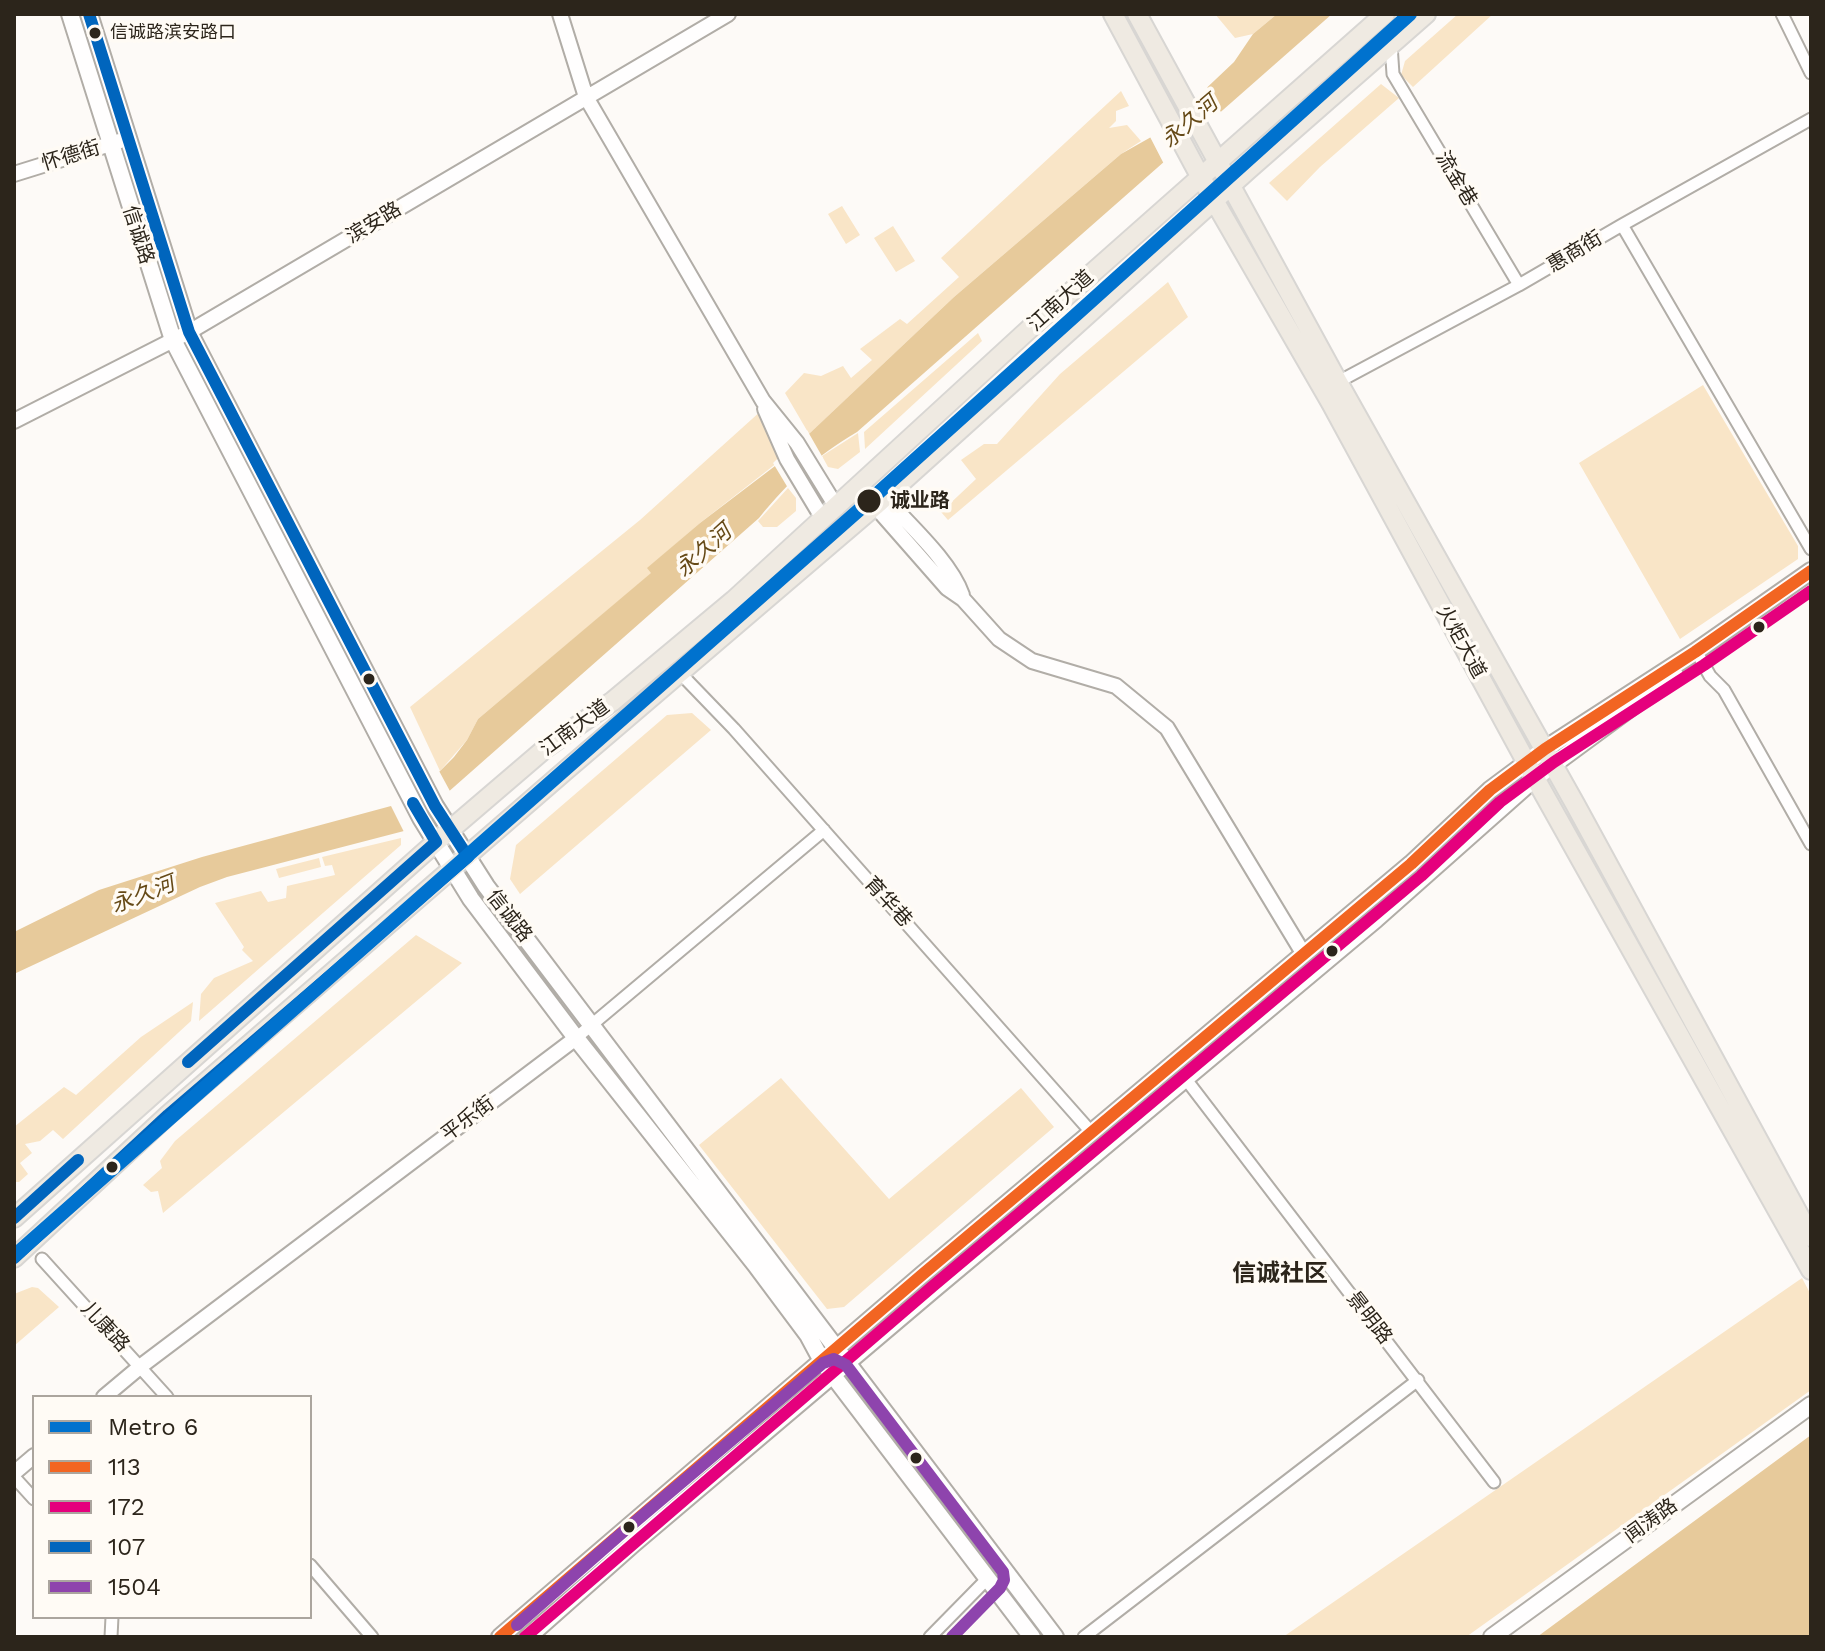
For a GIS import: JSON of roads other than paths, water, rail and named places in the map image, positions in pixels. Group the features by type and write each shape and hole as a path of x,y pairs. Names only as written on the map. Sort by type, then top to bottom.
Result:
{"main road":[{"name":"信诚路","path":"70,14 173,340 421,818 468,857 486,886 1055,1637"},
{"name":"信诚路","path":"89,14 189,332 435,806 453,870 471,899 576,1038 764,1275 808,1335 822,1361 1032,1637"},
{"name":"火炬大道","path":"1113,14 1200,176 1331,403 1531,770 1811,1270"},
{"name":"火炬大道","path":"1137,14 1811,1237"},
{"name":"江南大道","path":"14,1218 443,836 547,747 624,691 734,600 1200,176 1385,14"},
{"name":"江南大道","path":"14,1258 168,1115 880,502 1426,14"},
{"path":"528,1637 633,1544 1376,919 1531,770 1811,571"},
{"path":"1549,757 1700,658 1811,580"},
{"path":"500,1637 1411,864 1490,790 1531,770"},
{"name":"闻涛路","path":"1492,1637 1811,1405"}],"street":[{"path":"560,14 586,97 763,401 791,434 823,484 830,513"},
{"name":"滨安路","path":"14,421 189,332 728,14"},
{"path":"1782,14 1811,73"},
{"name":"流金巷","path":"1391,45 1392,73 1519,285"},
{"path":"1366,66 1392,73"},
{"name":"惠商街","path":"1338,382 1519,285 1811,119"},
{"name":"怀德街","path":"14,174 129,139"},
{"path":"1622,225 1811,549"},
{"path":"763,401 773,433 809,495 830,513"},
{"path":"880,502 947,588 963,599 999,639 1032,661 1116,686 1167,728 1303,953"},
{"path":"1700,658 1710,676 1724,690 1811,844"},
{"name":"育华巷","path":"681,674 734,729 1092,1133"},
{"name":"平乐街","path":"106,1395 576,1038 824,830"},
{"name":"景明路","path":"1185,1078 1494,1482"},
{"name":"儿康路","path":"42,1259 165,1395"},
{"path":"1084,1637 1418,1380"},
{"path":"32,1458 14,1475 32,1497"},
{"path":"312,1567 372,1637"},
{"path":"930,1637 988,1578"}],"water":[{"name":"永久河","path":"1277,14 1332,14 857,432 804,470 759,518 404,831 227,877 14,974 14,932 99,890 202,857 391,806 440,771 467,740 478,719 651,573 647,568 775,466 954,297 1121,154 1160,132 1234,62 1253,34"},
{"path":"1811,1435 1811,1637 1537,1637"}],"metro line":[{"name":"6","path":"14,1256 868,502 1410,14"}],"place":[{"name":"信诚路滨安路口","path":"95,33"},
{"name":"诚业路","path":"869,501"}],"district":[{"name":"信诚社区","path":"1280,1274"}]}
